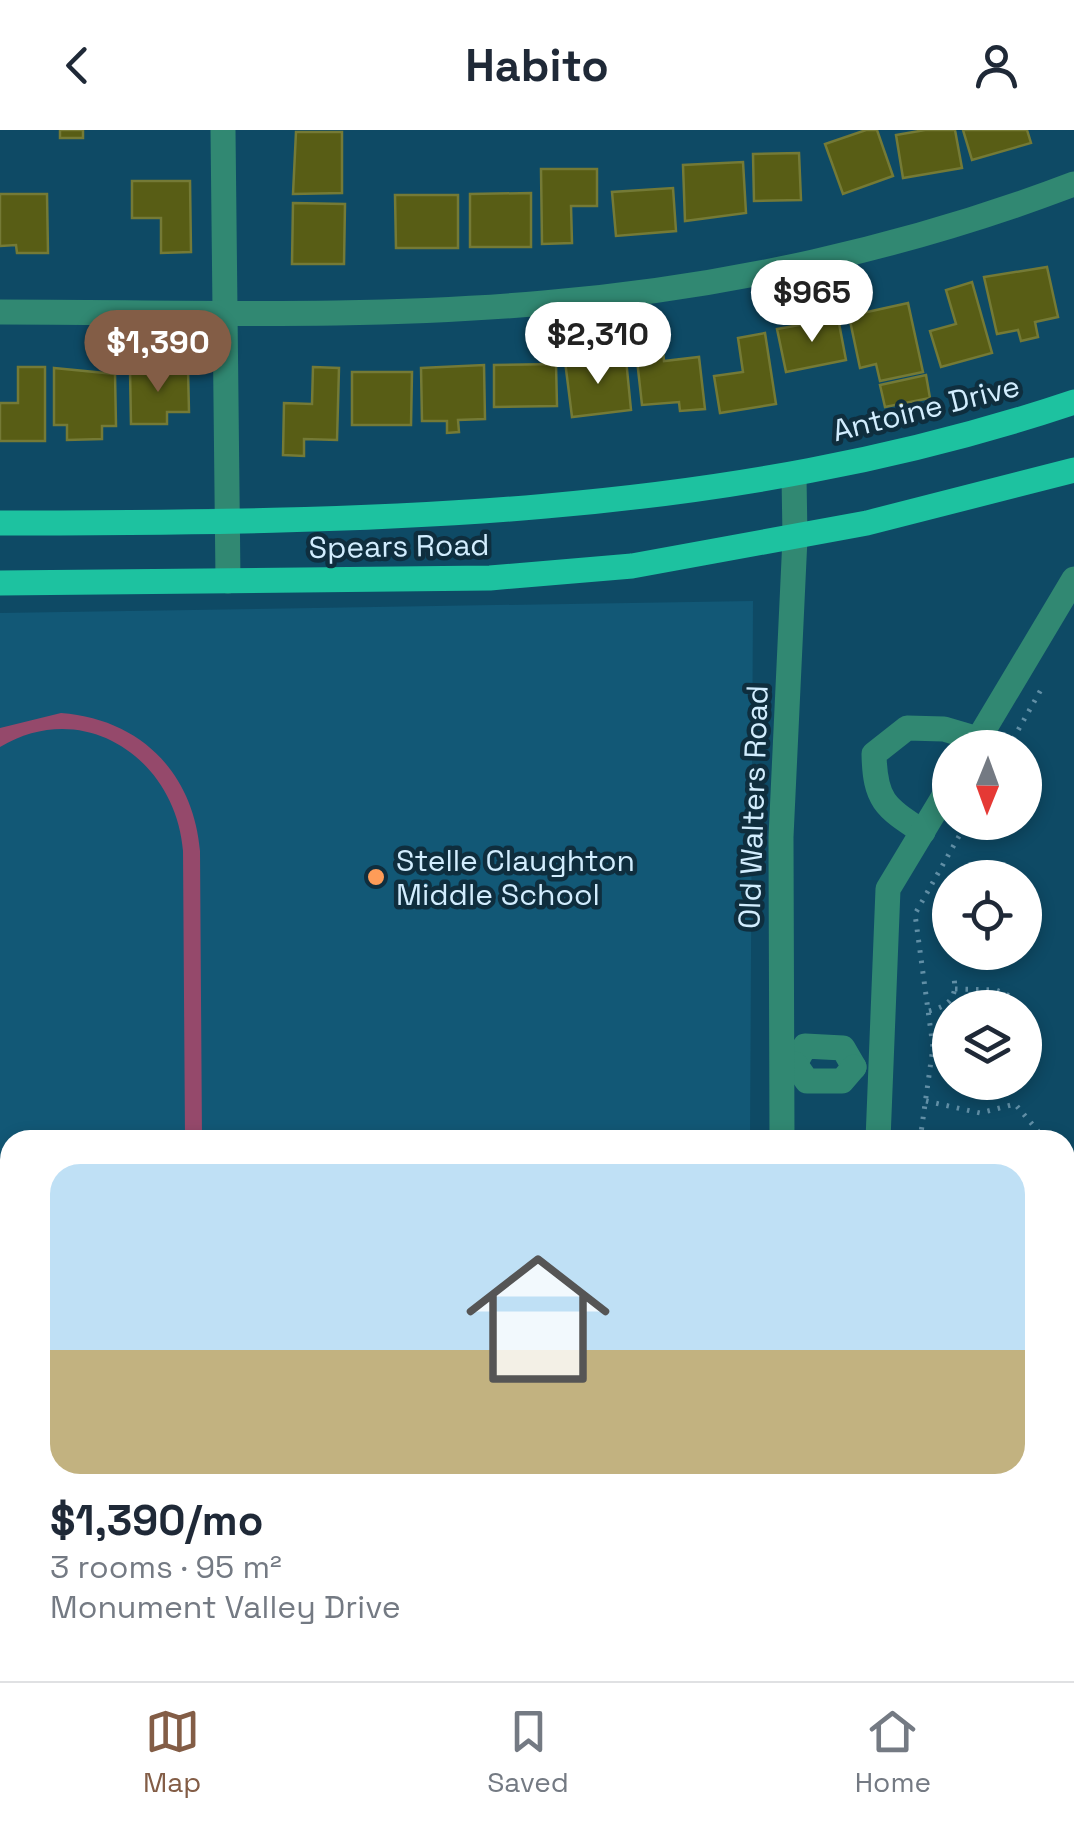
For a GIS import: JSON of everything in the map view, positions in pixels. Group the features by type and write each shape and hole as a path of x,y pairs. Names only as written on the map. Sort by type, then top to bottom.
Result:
{"main road":[{"name":"Antoine Drive","path":"794,476 1074,402"},
{"path":"795,538 1074,470"},
{"name":"Spears Road","path":"0,522 227,522 486,513 624,502 794,476"},
{"name":"Spears Road","path":"0,582 490,578 632,566 795,538"}],"street":[{"path":"224,130 228,581"},
{"path":"0,312 463,308 664,290 858,250 970,220 1074,184"},
{"name":"Old Walters Road","path":"783,1130 789,1064 781,837 795,538 794,476"},
{"path":"983,730 1074,579"},
{"path":"923,832 885,807 875,784 874,754 907,728 946,730"},
{"path":"876,1130 867,1067 888,889 932,817"},
{"path":"789,1064 808,1081 842,1081 867,1067"}],"path":[{"path":"1018,730 1046,679"},
{"path":"922,1130 933,1047 916,914 956,840"},
{"path":"929,1011 948,1005 956,989 954,978"},
{"path":"956,989 996,990"},
{"path":"926,1101 980,1113 1014,1104 1037,1130"}],"shaded area":[{"name":"Stelle Claughton Middle School","path":"753,601 750,1130 0,1130 0,613"},
{"path":"61,713 115,726 158,755 186,797 200,851 202,1130 185,1130 183,851 177,818 163,789 144,765 121,746 93,734 63,729 32,733 0,747 0,728"}],"building":[{"path":"60,130 83,130 83,138 60,138"},
{"path":"877,130 893,176 843,194 825,144"},
{"path":"955,130 962,168 903,178 896,135"},
{"path":"963,130 1027,130 1031,143 972,160"},
{"path":"296,132 342,132 342,193 293,194"},
{"path":"799,153 801,200 754,201 753,154"},
{"path":"743,162 746,213 685,221 683,165"},
{"path":"541,169 597,169 597,206 571,206 572,243 542,244"},
{"path":"132,181 190,181 191,252 161,253 161,218 132,218"},
{"path":"673,188 676,231 616,236 612,192"},
{"path":"531,193 531,247 470,247 470,194"},
{"path":"0,194 47,194 48,253 17,253 16,245 0,246"},
{"path":"395,195 458,195 458,248 396,248"},
{"path":"293,203 345,204 344,264 292,264"},
{"path":"1047,267 1058,317 1035,322 1038,337 1021,341 1018,330 997,334 984,277"},
{"path":"972,282 992,353 941,367 930,331 956,324 946,290"},
{"path":"908,303 923,372 880,381 876,364 860,368 849,316"},
{"path":"838,318 846,360 786,372 777,329"},
{"path":"765,333 776,404 720,413 714,376 743,372 738,338"},
{"path":"663,349 664,361 699,357 705,409 680,411 679,402 642,405 636,351"},
{"path":"595,358 595,362 626,359 631,410 572,417 565,361"},
{"path":"556,364 557,406 494,407 494,365"},
{"path":"484,365 485,419 458,420 459,432 447,433 447,421 422,421 421,368"},
{"path":"18,367 45,367 45,441 0,441 0,403 18,403"},
{"path":"313,367 339,368 337,440 304,439 304,456 283,455 284,403 312,404"},
{"path":"54,368 115,374 116,426 102,426 102,439 67,440 67,425 54,425"},
{"path":"130,369 188,369 189,412 167,412 167,424 131,424"},
{"path":"352,372 412,372 411,425 352,425"},
{"path":"926,375 930,398 885,407 880,385"}],"place":[{"name":"Stelle Claughton Middle School","path":"376,877"}]}
